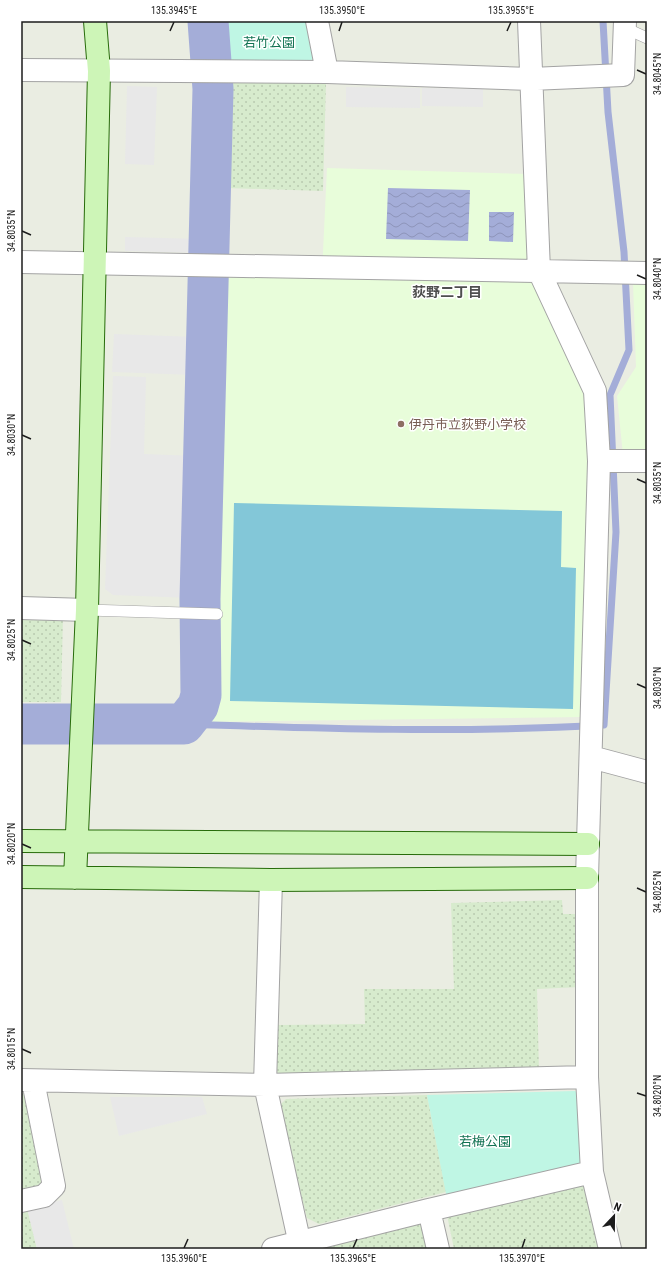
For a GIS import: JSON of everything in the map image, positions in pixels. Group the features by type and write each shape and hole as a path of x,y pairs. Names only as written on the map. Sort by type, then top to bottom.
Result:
{"street":[{"path":"75,878 87,610 99,71 95,21"},
{"path":"317,21 327,72"},
{"path":"529,21 539,271 595,391 599,461 587,878 587,1077 592,1172 610,1249"},
{"path":"21,70 327,72 531,79 623,75 625,25"},
{"path":"21,262 647,274"},
{"path":"599,461 647,461"},
{"path":"21,608 87,610"},
{"path":"591,757 647,772"},
{"path":"21,841 588,844"},
{"path":"21,877 271,880 587,878"},
{"path":"271,880 265,1085 300,1245"},
{"path":"21,1201 44,1196 54,1186 27,1081 265,1085 587,1077"},
{"path":"273,1249 300,1245 429,1210 592,1172"},
{"path":"429,1210 438,1249"}],"lane":[{"path":"625,25 647,38"},
{"path":"87,610 217,614"}],"shaded area":[{"path":"231,80 326,83 323,191 227,188"},
{"path":"127,86 157,87 154,165 125,164"},
{"path":"346,87 420,88 420,108 346,107"},
{"path":"422,88 483,89 483,107 422,106"},
{"name":"伊丹市立荻野小学校","path":"327,168 528,174 532,255 586,389 591,459 582,717 207,722 219,274 322,273"},
{"path":"125,237 201,239 200,253 125,251"},
{"path":"633,283 647,284 647,456 623,455 617,396 636,367"},
{"path":"114,334 196,337 195,375 112,372"},
{"path":"113,376 146,377 144,454 196,456 192,598 113,595 105,589"},
{"path":"234,503 562,511 561,567 576,568 573,709 230,701"},
{"path":"21,616 63,616 61,702 21,702"},
{"path":"562,900 563,914 581,914 581,987 537,989 539,1072 284,1077 274,1070 278,1025 365,1024 364,989 454,989 451,903"},
{"path":"21,1093 28,1098 45,1177 36,1191 21,1194"},
{"path":"427,1095 446,1192 319,1224 307,1218 279,1106 286,1099"},
{"path":"110,1097 202,1097 207,1114 119,1136"},
{"path":"584,1182 600,1249 454,1249 447,1215"},
{"path":"62,1200 74,1249 37,1249 27,1208"},
{"path":"27,1208 37,1249 21,1249 21,1210"},
{"path":"416,1220 426,1223 432,1249 316,1249"}],"green space":[{"name":"若竹公園","path":"224,21 307,21 315,57 308,63 229,63"},
{"name":"若梅公園","path":"575,1091 582,1097 581,1166 447,1199 427,1095"}],"water":[{"path":"388,188 470,190 468,241 386,239"},
{"path":"489,212 514,212 513,242 489,241"}],"waterway":[{"path":"21,724 184,724 198,706 201,695 200,599 213,89 208,21"},
{"path":"184,724 342,729 446,730 604,725 616,532 610,395 629,350 624,252 608,112 603,21"}],"place":[{"name":"伊丹市立荻野小学校","path":"401,424"}],"district":[{"name":"荻野二丁目","path":"447,292"}]}
